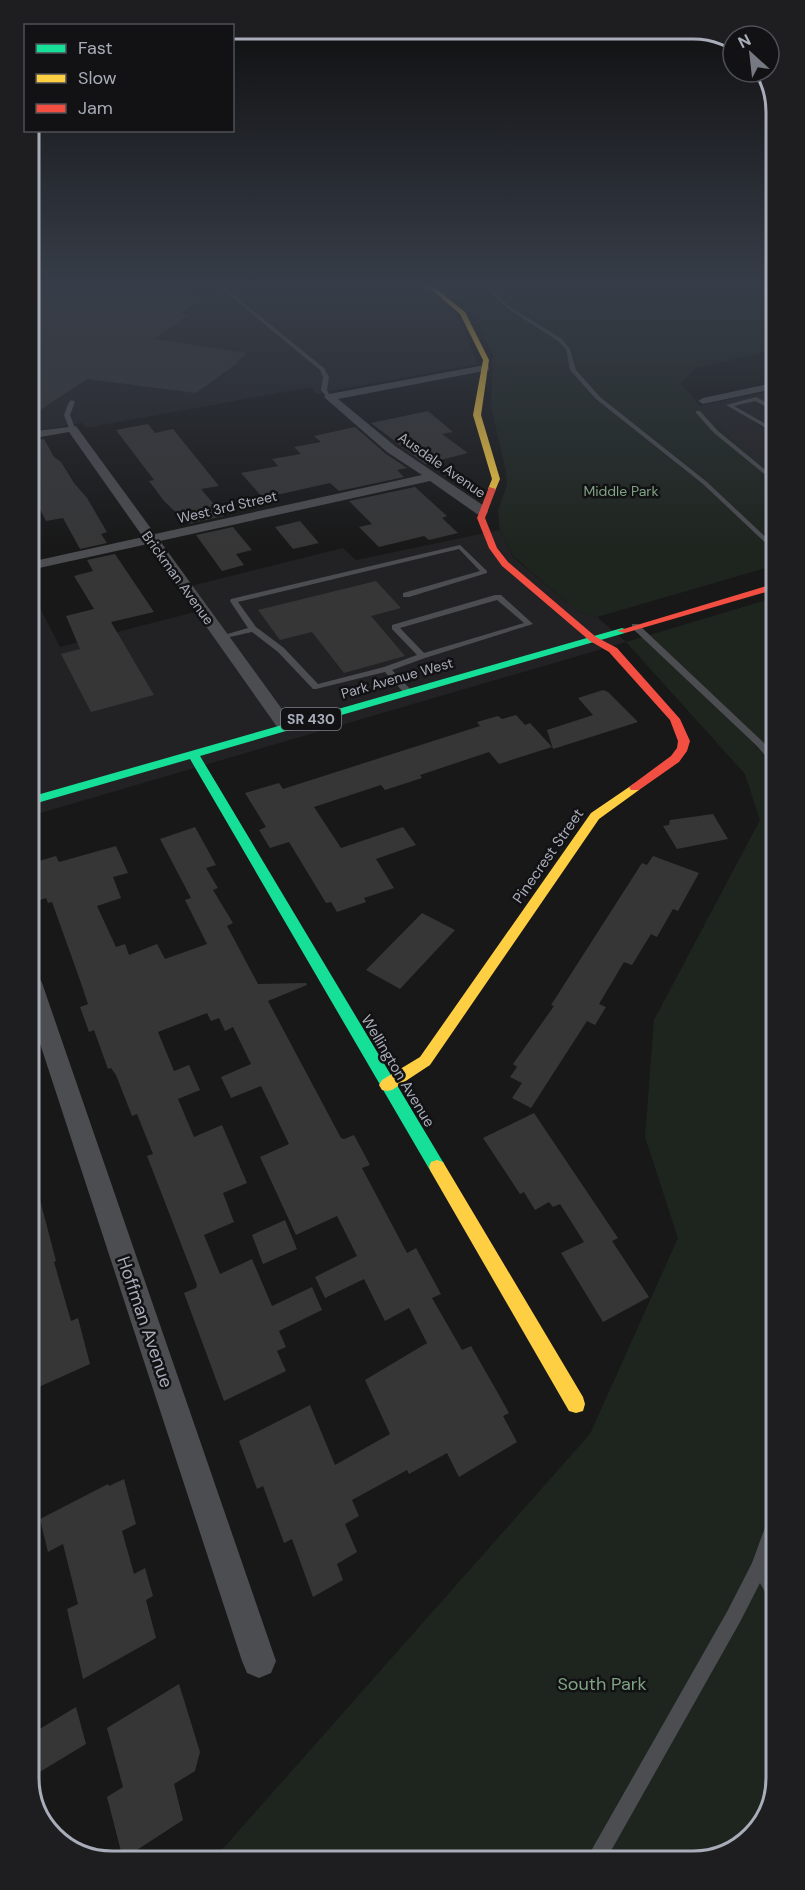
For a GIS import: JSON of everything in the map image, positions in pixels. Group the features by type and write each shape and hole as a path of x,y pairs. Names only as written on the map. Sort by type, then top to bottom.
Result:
{"street":[{"path":"329,397 462,372"},
{"path":"484,372 477,415 495,474 495,483 482,511 483,527 493,548 505,564 593,639"},
{"path":"703,401 766,388"},
{"name":"Ausdale Avenue","path":"329,397 391,449 482,511"},
{"path":"39,434 72,428"},
{"name":"Brickman Avenue","path":"72,428 286,727"},
{"path":"436,480 466,490 483,489 495,483"},
{"name":"West 3rd Street","path":"39,564 436,480"},
{"name":"Park Avenue West","path":"39,798 766,589"},
{"name":"Pinecrest Street","path":"387,1084 425,1061 595,816 608,804 659,772 683,749 683,734 675,718 613,650 593,639"},
{"name":"Wellington Avenue","path":"193,754 576,1404"},
{"name":"Hoffman Avenue","path":"39,1007 258,1660"}],"lane":[{"path":"324,372 326,376 324,390 329,397"},
{"path":"574,372 598,398 705,483 766,540"},
{"path":"766,404 756,399 729,405 766,426"},
{"path":"72,402 67,415 72,428"},
{"path":"698,412 716,432 765,473"},
{"path":"422,656 395,627 498,597 529,624 422,656 387,669 316,687 281,650 253,628 234,601 460,547 485,572"},
{"path":"406,595 505,564"},
{"path":"635,627 738,722 766,752"},
{"path":"221,637 253,628"},
{"path":"387,669 408,692"},
{"path":"600,1851 734,1616 759,1567 766,1548"},
{"path":"759,1567 766,1579"}],"shaded area":[{"path":"39,372 434,372 316,394 311,387 86,428 82,423 39,431"},
{"path":"766,392 766,468 734,442 699,406"},
{"path":"500,530 513,557 578,612 597,617 626,642 39,813 39,606 60,647 206,609 191,586 343,548 356,560"}],"green space":[{"name":"Middle Park","path":"492,372 692,372 680,383 722,430 766,468 766,568 597,617 578,612 513,556 500,530 498,510 507,485 491,406"},
{"name":"South Park","path":"766,600 766,1778 762,1802 751,1823 741,1833 725,1844 707,1850 221,1851 590,1434 678,1238 645,1137 654,1020 760,820 745,774 626,642"}],"building":[{"path":"39,372 225,372 196,393 87,379 39,411"},
{"path":"428,411 453,432 442,434 468,453 425,464 371,423"},
{"path":"148,424 155,433 173,429 219,486 201,489 224,516 188,524 164,501 149,481 154,480 116,430"},
{"path":"355,427 386,454 407,468 397,470 404,477 339,491 330,483 263,498 241,473 278,466 272,459 301,454 294,447 321,442 314,436"},
{"path":"44,439 54,457 61,462 87,498 107,532 101,534 107,543 80,549 63,518 46,521 39,507 39,440"},
{"path":"415,487 447,516 442,518 458,533 429,540 424,536 379,547 359,527 372,524 349,501"},
{"path":"300,521 319,543 293,549 275,527"},
{"path":"233,527 252,550 236,554 244,565 222,571 196,535"},
{"path":"115,554 154,612 111,622 154,695 91,712 61,654 80,649 66,616 94,609 74,576 93,571 87,560"},
{"path":"376,581 401,608 371,616 405,656 344,673 312,632 280,640 258,610"},
{"path":"603,690 608,692 638,722 553,749 547,730 593,715 578,698"},
{"path":"516,715 525,725 530,723 552,747 499,764 489,752 420,775 422,778 385,790 381,785 314,807 341,848 403,827 416,845 376,859 394,888 364,898 366,902 337,912 331,902 326,903 289,842 270,848 259,830 266,827 245,793 279,783 283,789 480,726 477,722 498,716 502,719"},
{"path":"713,814 728,839 677,849 663,826 669,825 670,820"},
{"path":"195,827 216,865 206,868 218,888 213,890 233,923 227,926 258,984 306,983 307,985 268,1001 341,1138 354,1135 370,1165 362,1168 407,1253 416,1248 441,1294 432,1298 462,1350 471,1346 509,1413 503,1416 517,1442 459,1477 447,1453 409,1474 407,1470 352,1500 359,1516 345,1524 357,1552 337,1564 343,1580 313,1597 292,1539 284,1543 263,1486 257,1489 239,1441 310,1405 335,1465 390,1434 365,1380 427,1343 409,1308 385,1321 364,1279 325,1298 315,1277 357,1256 337,1216 296,1235 260,1157 289,1144 261,1086 231,1098 221,1077 251,1064 233,1027 225,1031 219,1018 211,1021 207,1013 158,1032 174,1071 189,1065 200,1090 178,1099 194,1137 222,1125 247,1183 223,1193 234,1222 204,1235 220,1274 252,1259 272,1306 312,1287 322,1310 279,1331 286,1347 277,1351 286,1371 224,1401 184,1293 196,1288 197,1285 147,1156 153,1154 137,1114 132,1116 116,1075 111,1068 108,1069 94,1030 89,1032 80,1007 88,1004 52,902 48,903 46,898 40,900 39,897 39,861 56,856 59,862 116,846 128,873 113,877 121,898 97,906 116,947 125,944 129,955 157,944 165,959 207,944 185,900 191,898 160,839"},
{"path":"653,856 699,873 678,911 673,909 657,937 651,934 632,965 624,962 599,1004 606,1007 595,1025 587,1021 531,1108 512,1098 522,1083 510,1077 517,1067 513,1064 554,1006 551,1005 642,863 647,865"},
{"path":"422,913 455,930 400,989 366,970"},
{"path":"534,1113 618,1238 612,1241 649,1297 603,1322 561,1253 584,1242 560,1204 553,1207 549,1202 535,1210 524,1192 520,1194 483,1138"},
{"path":"39,1196 56,1261 54,1262 71,1321 78,1318 90,1364 39,1387"},
{"path":"285,1220 297,1249 263,1264 252,1235"},
{"path":"124,1479 136,1524 122,1531 134,1574 145,1568 153,1596 146,1600 156,1638 83,1679 67,1609 78,1604 63,1544 48,1552 40,1519 108,1484 109,1486"},
{"path":"179,1684 200,1752 195,1771 174,1784 183,1820 135,1851 121,1851 107,1797 123,1787 107,1728"},
{"path":"76,1707 86,1744 39,1772 39,1729"}],"traffic: fast":[{"path":"39,798 622,631"},
{"path":"193,754 437,1167"}],"traffic: slow":[{"path":"484,372 477,415 496,479 492,489"},
{"path":"387,1085 425,1061 595,816 635,787"},
{"path":"437,1167 576,1404"}],"traffic: jam":[{"path":"492,489 481,518 493,548 505,564 593,639 613,650 675,719 684,741 683,749 675,759 635,787"},
{"path":"622,631 766,589"}]}
